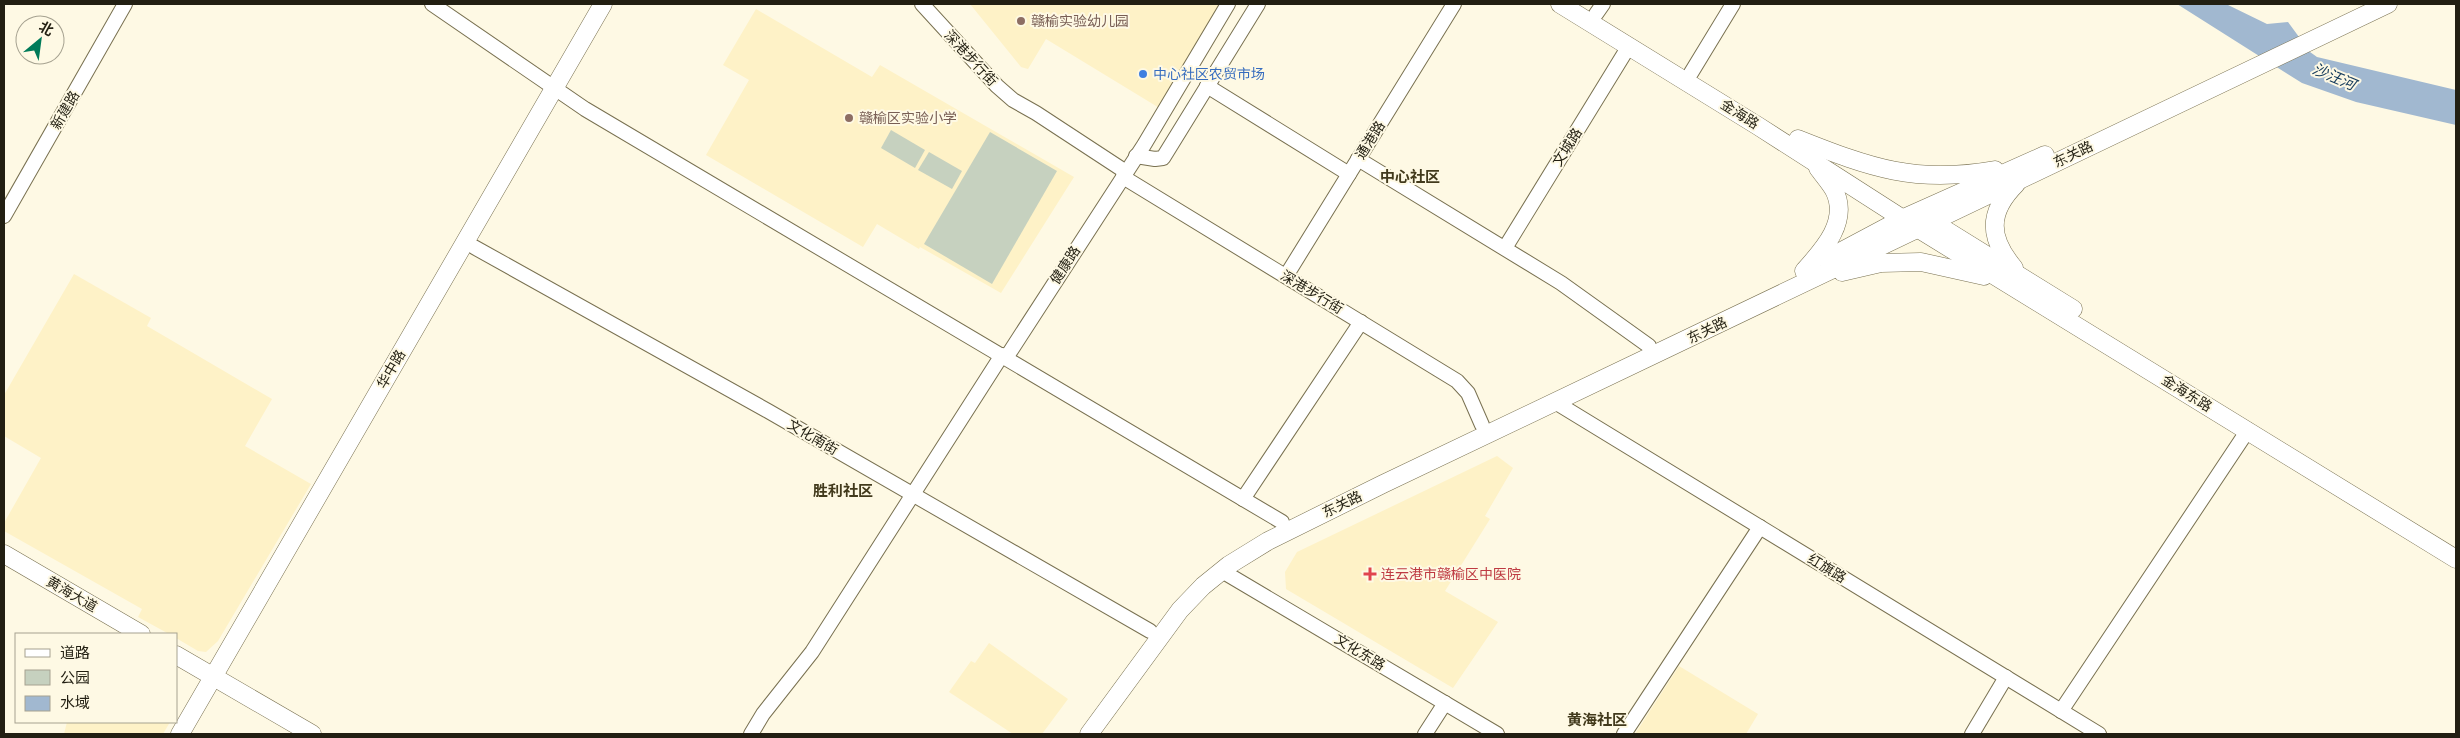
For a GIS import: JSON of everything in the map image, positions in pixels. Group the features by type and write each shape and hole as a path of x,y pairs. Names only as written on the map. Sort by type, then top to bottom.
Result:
{"main road":[{"name":"华中路","path":"180,734 215,684 474,247 603,4"},
{"name":"华中路","path":"192,734 215,684 559,90 616,4"},
{"name":"金海路","path":"1560,4 1812,160 1917,220"},
{"name":"金海路","path":"1579,4 1599,9 1691,73 1798,139 1917,220"},
{"name":"东关路","path":"2021,173 2364,4"},
{"name":"东关路","path":"1089,734 1180,610 1203,586 1222,570 1252,550 1302,523 1555,402 1917,220 2388,4"},
{"path":"1798,139 1858,163 1897,173 1935,177 2021,173"},
{"path":"1806,276 1834,234 1839,213 1835,192 1812,160"},
{"path":"2015,280 2001,253 1995,235 1997,211 2021,173"},
{"name":"金海东路","path":"1917,220 2456,546"},
{"path":"1806,276 1881,263 1921,262 2015,280"},
{"name":"东关路","path":"1076,734 1150,632 1184,590 1209,567 1238,546 1282,522 1482,425 1649,346 1806,276"},
{"name":"金海东路","path":"2015,280 2248,430 2456,559"},
{"name":"黄海大道","path":"4,554 139,633"},
{"name":"黄海大道","path":"4,566 118,633"},
{"path":"178,656 215,684 292,734"},
{"path":"178,668 215,684 312,734"}],"street":[{"name":"新建路","path":"4,216 9,195 126,4"},
{"path":"432,4 585,109 1282,522"},
{"name":"深港步行街","path":"922,4 997,86 1013,100 1036,113 1124,175 1464,386 1482,425"},
{"name":"健康路","path":"751,734 763,714 812,652 1124,175 1228,4"},
{"path":"1136,156 1155,159 1163,158 1258,4"},
{"name":"通港路","path":"1286,276 1454,4"},
{"path":"1691,73 1733,4"},
{"name":"文城路","path":"1505,248 1629,46"},
{"path":"1207,86 1349,174"},
{"path":"1358,159 1561,283 1649,346"},
{"name":"文化南街","path":"474,247 914,495 1150,632"},
{"path":"1244,499 1361,322"},
{"name":"红旗路","path":"1555,402 2099,734"},
{"path":"2061,711 2248,430"},
{"path":"1624,734 1760,527"},
{"name":"文化东路","path":"1222,570 1497,734"},
{"path":"1972,734 2006,677"},
{"path":"1425,734 1445,703"}],"shaded area":[{"name":"中心社区农贸市场","path":"970,4 1224,4 1161,109 1046,39 1028,69 1021,67"},
{"name":"赣榆区实验小学","path":"756,9 872,77 880,65 1074,177 1001,293 877,224 863,247 706,155 749,80 723,65"},
{"path":"74,274 151,318 147,326 272,399 245,446 311,484 218,641 206,652 198,651 178,639 178,633 167,633 138,617 142,609 4,531 4,523 41,458 4,436 4,395"},
{"name":"连云港市赣榆区中医院","path":"1497,456 1513,468 1485,516 1490,519 1445,591 1498,622 1453,688 1286,589 1285,572 1297,552"},
{"path":"989,643 1068,699 1042,734 1013,734 949,692 971,661 975,663"},
{"path":"1679,666 1758,714 1746,734 1635,734"},
{"path":"67,723 169,723 163,734 64,734"}],"green space":[{"path":"891,130 925,150 915,168 881,148"},
{"path":"990,132 1057,171 992,284 924,244"},
{"path":"929,152 962,171 952,189 918,170"}],"water":[{"name":"沙汪河","path":"2177,4 2226,4 2267,24 2288,22 2310,52 2317,57 2456,90 2456,125 2356,102 2302,83"}],"place":[{"name":"赣榆实验幼儿园","path":"1021,21"},
{"name":"中心社区农贸市场","path":"1143,74"},
{"name":"赣榆区实验小学","path":"849,118"},
{"name":"连云港市赣榆区中医院","path":"1370,574"}],"district":[{"name":"中心社区","path":"1410,177"},
{"name":"胜利社区","path":"843,491"},
{"name":"黄海社区","path":"1597,720"}]}
